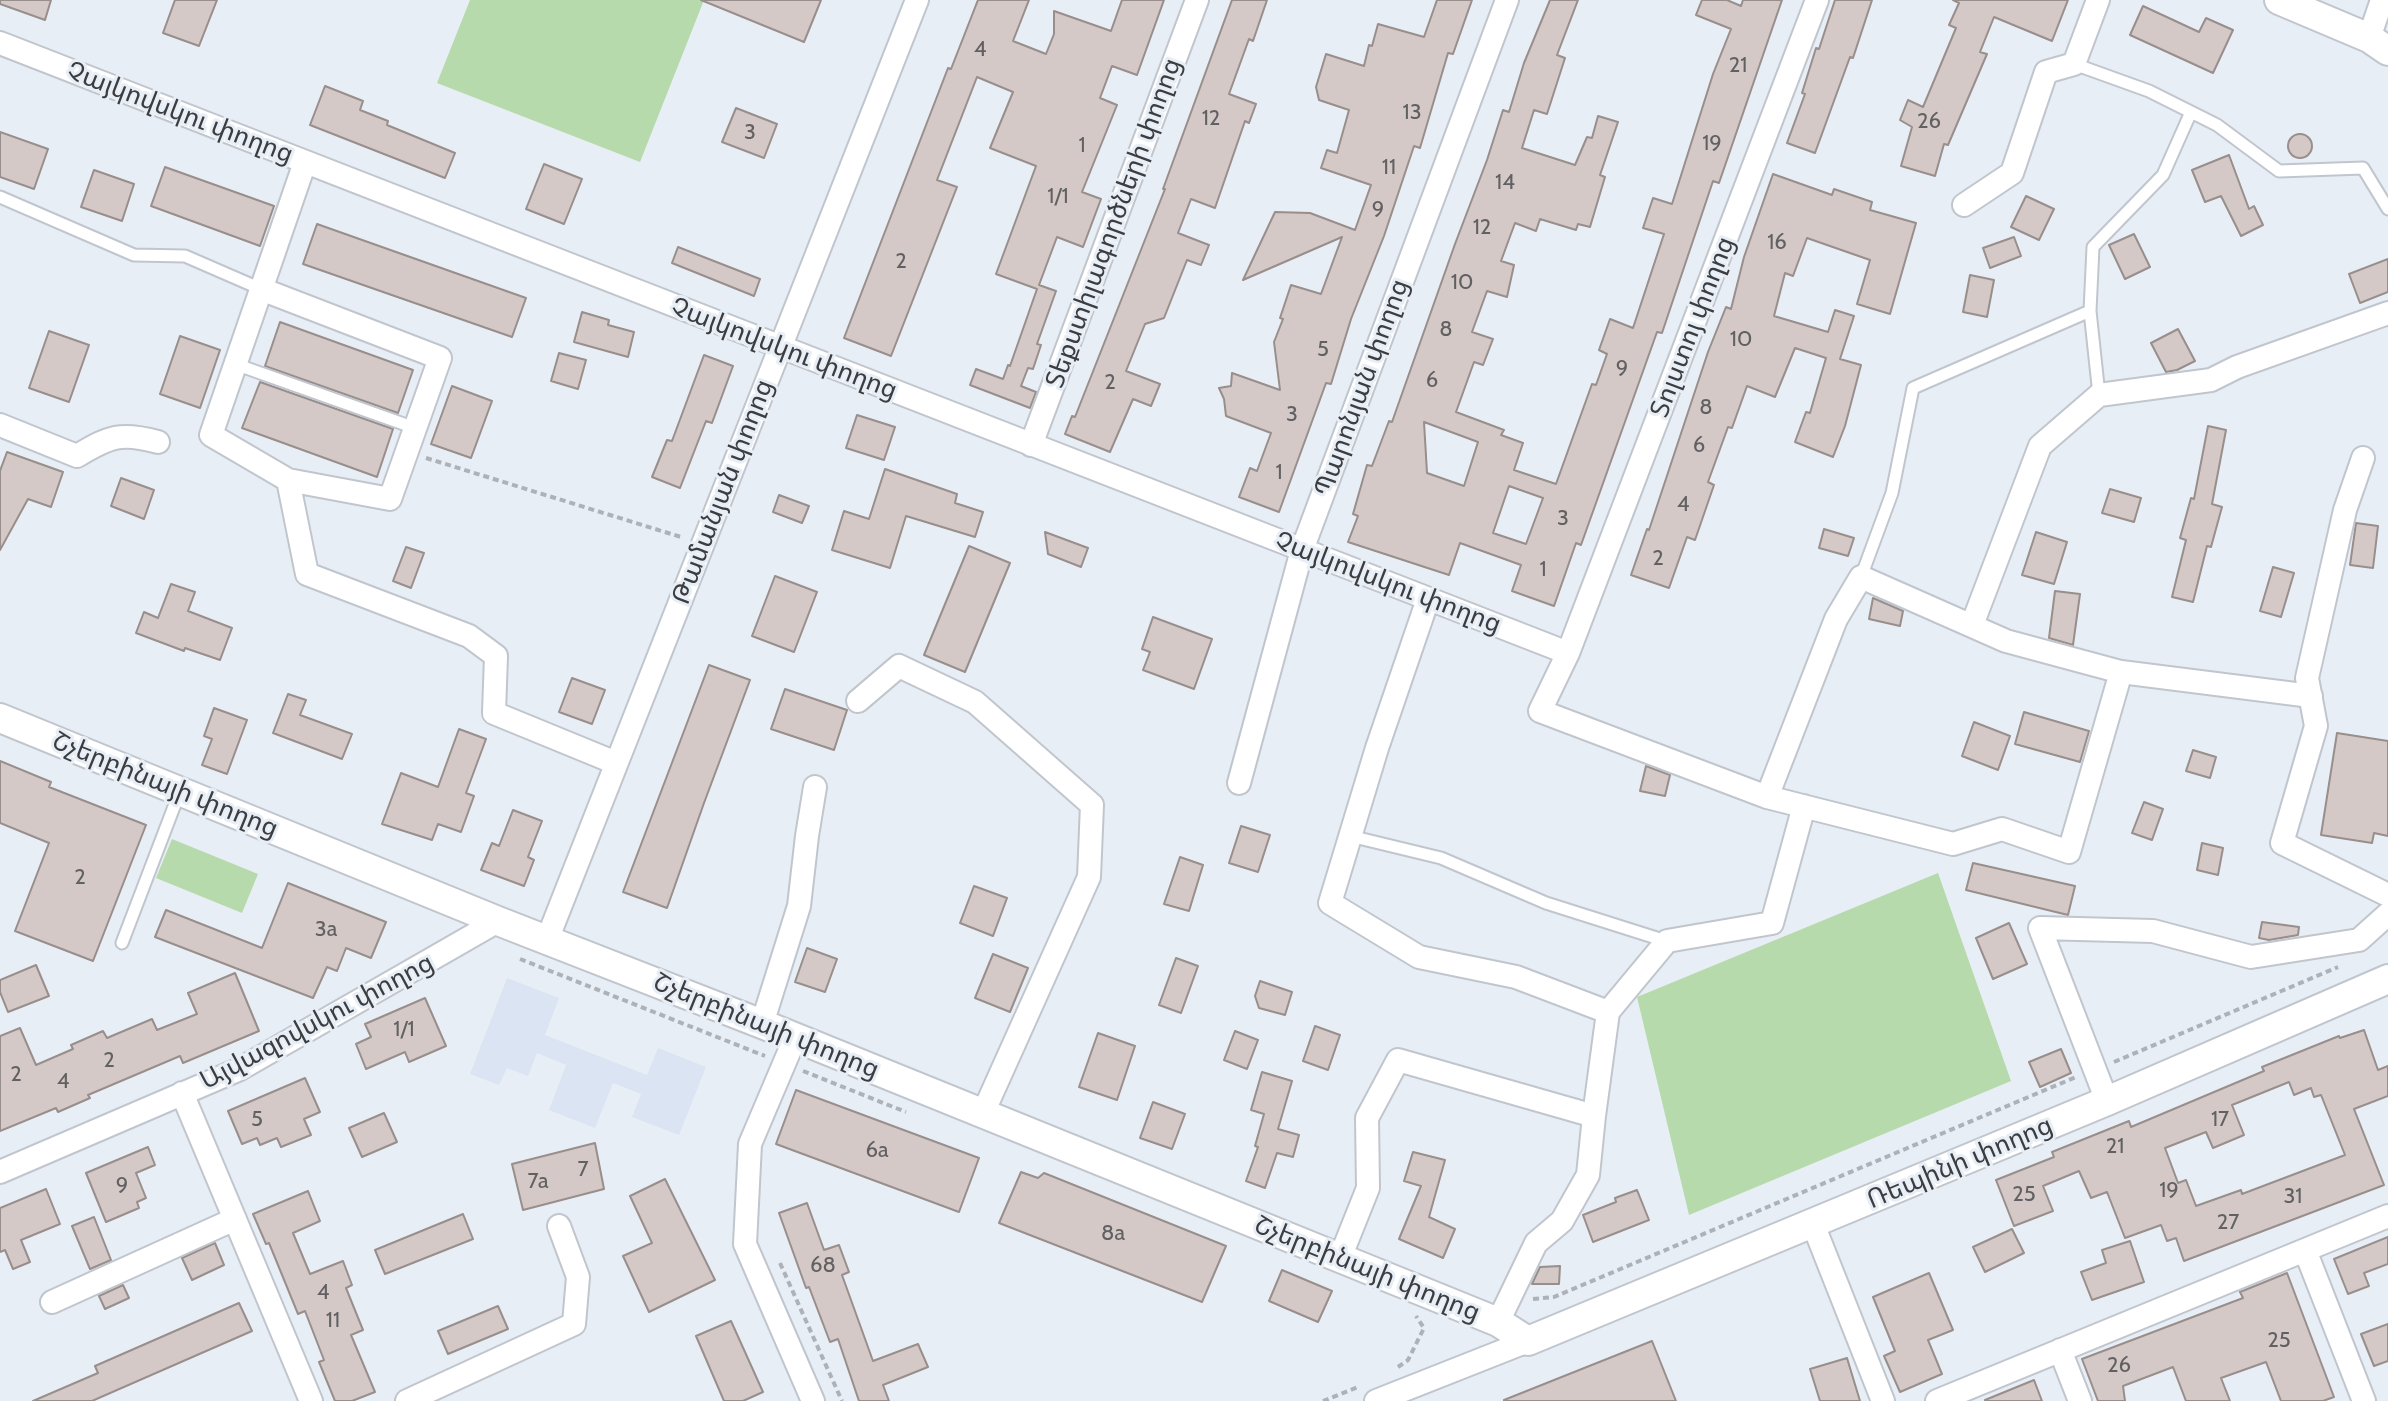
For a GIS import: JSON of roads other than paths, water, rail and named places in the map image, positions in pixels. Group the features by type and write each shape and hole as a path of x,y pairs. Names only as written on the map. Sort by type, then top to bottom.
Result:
{"street":[{"name":"Թամանյան փողոց","path":"547,940 917,0"},
{"name":"Տեքստիլագործների փողոց","path":"1031,445 1197,0"},
{"name":"Պարոնյան փողոց","path":"1239,783 1302,550 1507,0"},
{"name":"Տոլստոյ փողոց","path":"1767,797 1540,711 1568,653 1817,0"},
{"path":"1964,205 2012,173 2046,72 2074,64 2098,0"},
{"path":"2279,0 2378,45 2382,0"},
{"name":"Չայկովսկու փողոց","path":"0,43 1568,653"},
{"path":"261,289 440,358 390,499 288,480 211,435 235,364 305,162"},
{"path":"1972,625 2040,446 2099,395 2211,380 2237,367 2388,313"},
{"path":"0,425 77,456 103,440 125,435 158,442"},
{"path":"2363,458 2345,510 2307,678 2316,726 2282,843 2388,895"},
{"path":"288,480 307,574 469,636 496,656 494,713 616,763"},
{"path":"2121,672 2069,852 2002,829 1953,844 1767,797 1836,619 1861,577 2006,641 2121,672 2311,696"},
{"path":"1428,599 1377,748 1330,903 1419,957 1516,977 1608,1012"},
{"path":"858,701 899,666 975,702 1092,805 1089,877 983,1113"},
{"name":"Շչերբինայի փողոց","path":"0,718 1340,1258 1504,1310 1528,1341"},
{"path":"762,1024 799,906 815,787"},
{"path":"1504,1310 1536,1243 1562,1221 1588,1175 1608,1012 1667,941 1772,923 1804,806"},
{"path":"2107,1101 2040,928 2153,931 2251,957 2359,940 2388,914"},
{"name":"Այվազովսկու փողոց","path":"0,1172 240,1069 498,921"},
{"name":"Ռեպինի փողոց","path":"1528,1341 2107,1101 2388,979"},
{"path":"795,1038 750,1144 745,1244 813,1401"},
{"path":"1340,1258 1368,1188 1367,1118 1398,1060 1594,1116"},
{"path":"182,1093 311,1401"},
{"path":"1937,1401 2388,1216"},
{"path":"52,1302 235,1219"},
{"path":"1813,1224 1883,1401"},
{"path":"407,1401 574,1324 578,1277 559,1226"},
{"path":"2305,1250 2364,1401"},
{"path":"1376,1401 1528,1341"},
{"path":"2060,1350 2080,1401"}],"lane":[{"path":"2074,64 2149,91 2217,125 2279,171 2363,168 2388,209"},
{"path":"2099,395 2090,311 2093,247 2163,175 2191,112"},
{"path":"0,197 134,255 185,256 261,289"},
{"path":"1861,577 1892,493 1913,388 2090,311"},
{"path":"235,364 415,428"},
{"path":"122,943 180,790"},
{"path":"1350,836 1441,858 1546,903 1667,941"}]}
